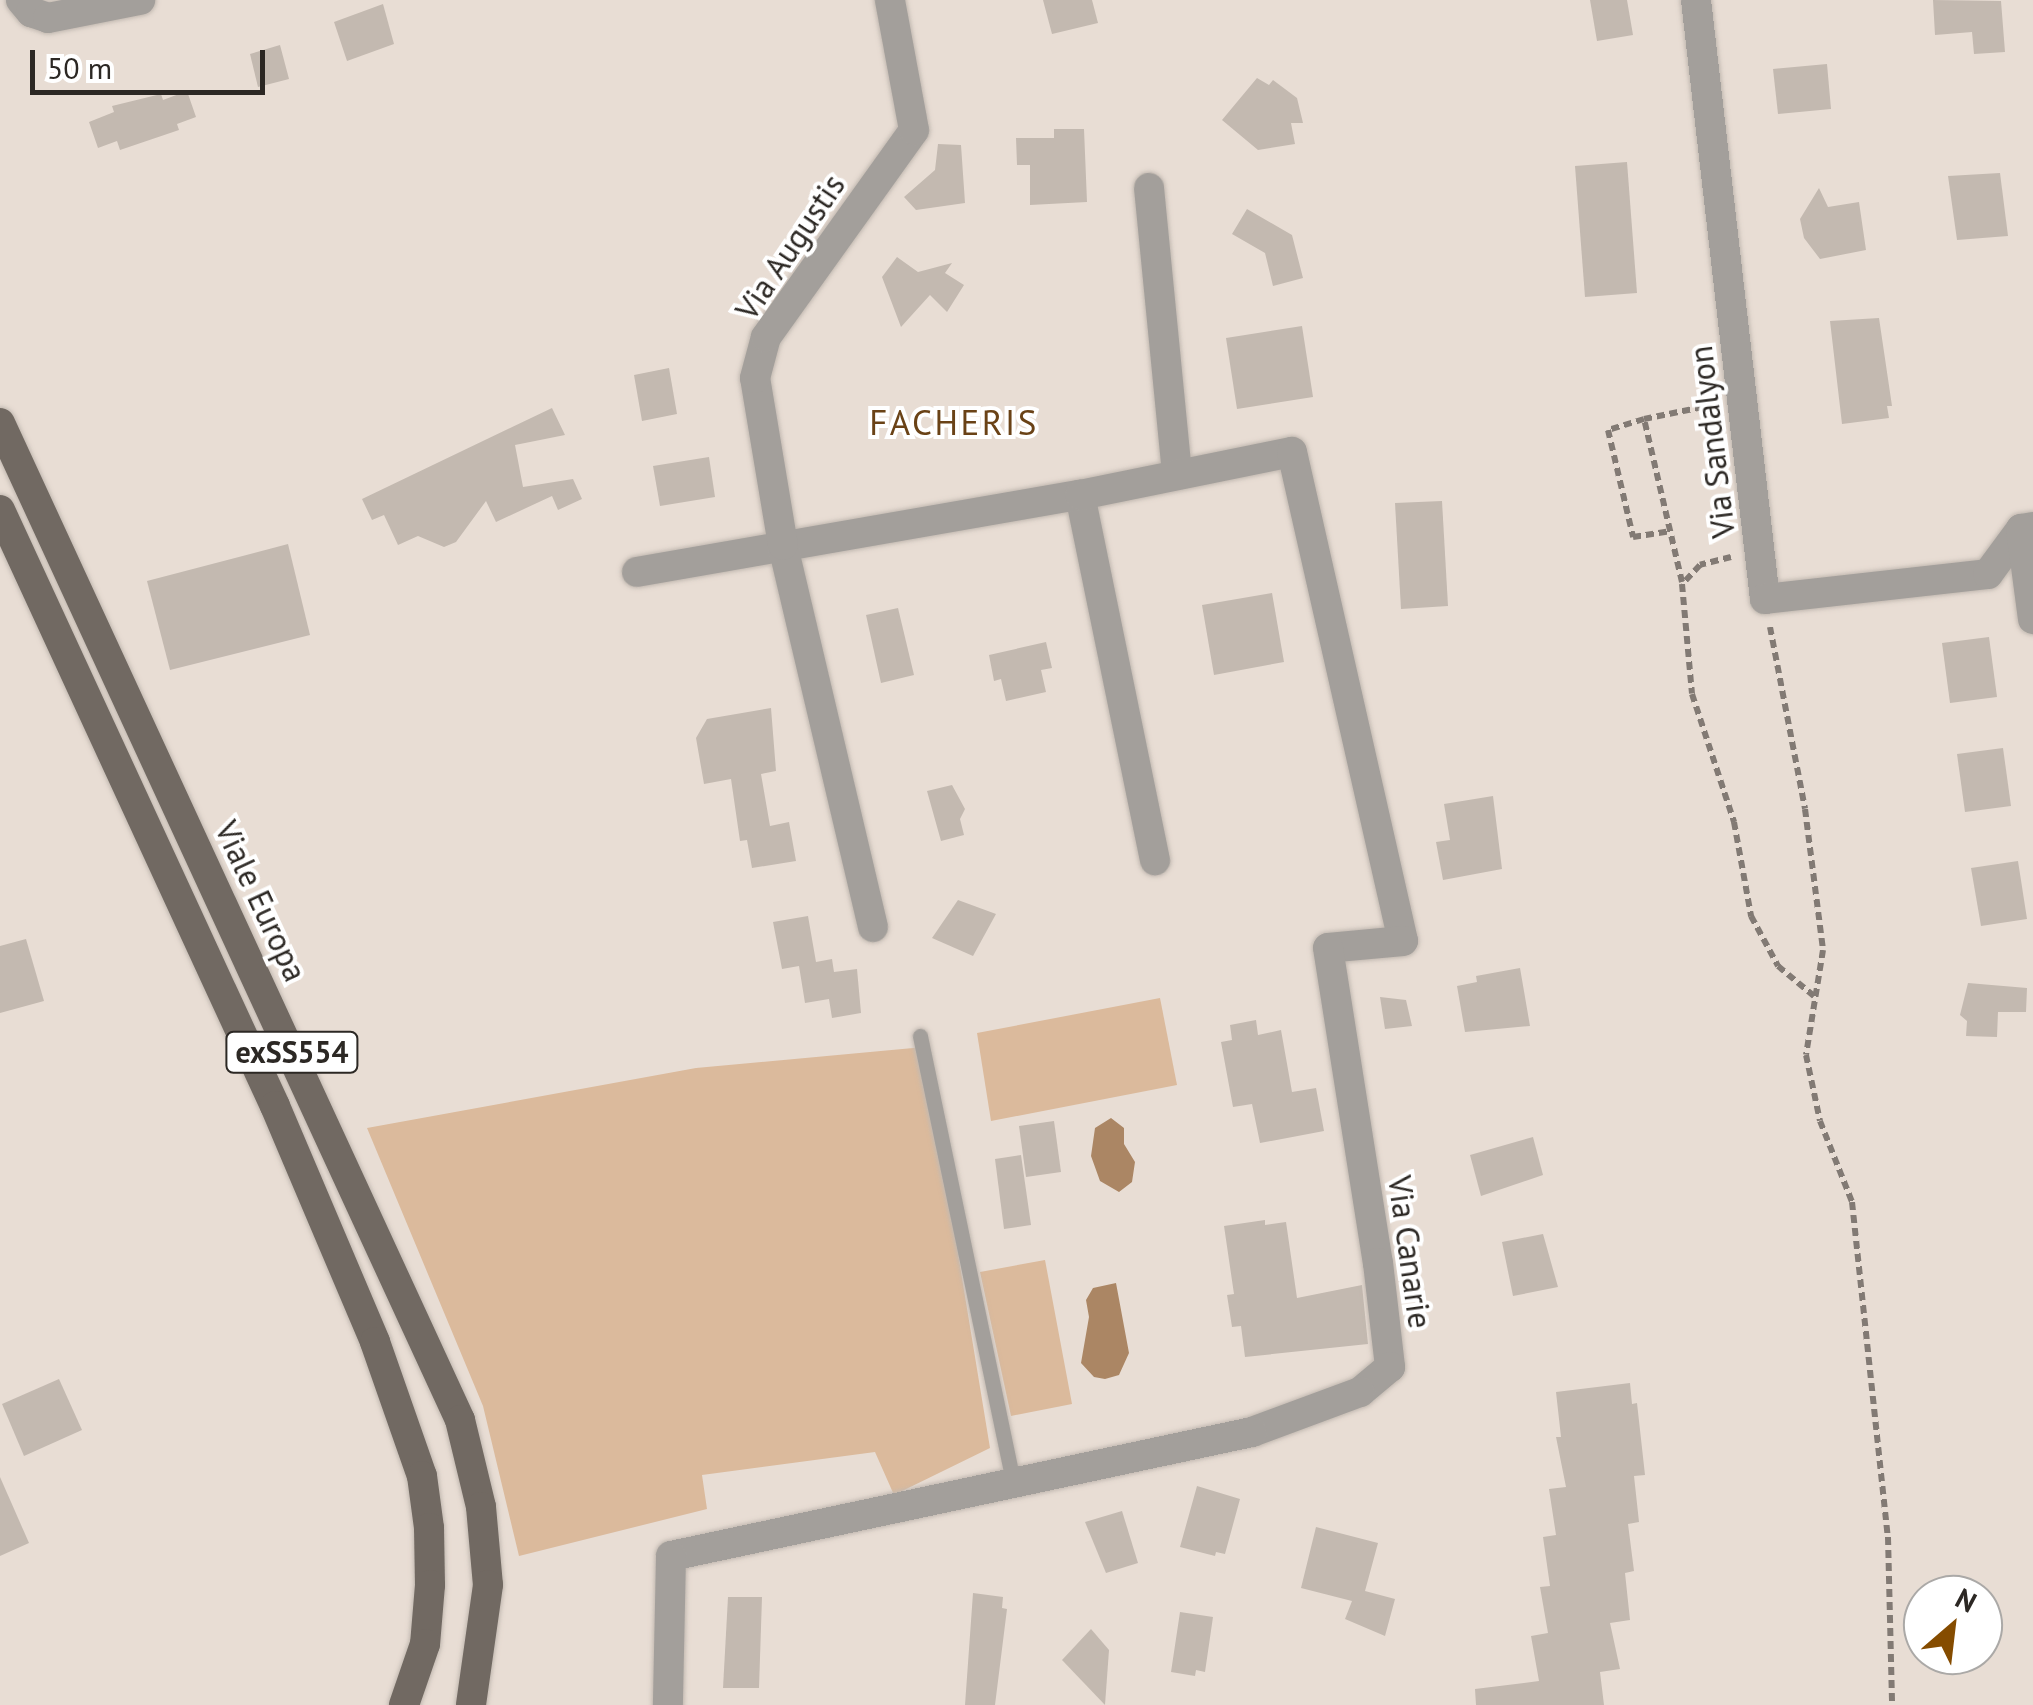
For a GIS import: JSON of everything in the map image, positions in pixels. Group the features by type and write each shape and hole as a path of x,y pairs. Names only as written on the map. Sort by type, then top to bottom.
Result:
{"main road":[{"name":"Viale Europa","path":"0,422 460,1420 481,1507 488,1585 471,1705"},
{"name":"exSS554","path":"0,510 275,1106 375,1342 422,1476 430,1528 430,1584 425,1644 404,1705"}],"street":[{"path":"22,0 31,12 53,18 140,0"},
{"name":"Via Augustis","path":"874,927 784,545 755,378 766,337 914,130 890,0"},
{"name":"Via Sandalyon","path":"1696,0 1765,599"},
{"path":"637,572 1177,476 1149,188"},
{"name":"Via Canarie","path":"668,1705 671,1556 1252,1432 1360,1392 1390,1367 1378,1263 1328,948 1403,941 1292,452 1177,476"},
{"path":"1080,495 1155,860"},
{"path":"1765,599 1988,574 2027,528"},
{"path":"2027,528 2033,619"}],"lane":[{"path":"920,1036 1012,1483"}],"path":[{"path":"1670,531 1633,537 1608,430 1742,398"},
{"path":"1644,419 1682,584 1692,694 1734,822 1751,916 1778,966 1815,996"},
{"path":"1682,584 1700,565 1760,550"},
{"path":"1765,599 1805,809 1823,950 1806,1055 1820,1121 1852,1202 1888,1537 1892,1705"}],"shaded area":[{"path":"1160,998 1177,1085 991,1121 977,1033"},
{"path":"924,1047 990,1448 894,1495 875,1452 702,1475 707,1509 519,1556 483,1406 367,1128 696,1068"},
{"path":"1111,1118 1124,1128 1124,1144 1135,1162 1132,1182 1119,1192 1100,1181 1091,1156 1095,1128"},
{"path":"1045,1260 1072,1404 1011,1416 980,1272"},
{"path":"1116,1283 1129,1353 1119,1375 1105,1379 1094,1377 1081,1363 1089,1317 1086,1300 1093,1288"}],"building":[{"path":"1043,0 1092,0 1098,23 1052,34"},
{"path":"1590,0 1627,0 1633,35 1597,41"},
{"path":"1933,0 2001,1 2005,52 1974,54 1972,32 1935,35"},
{"path":"383,4 394,44 347,61 334,22"},
{"path":"280,45 289,79 258,87 250,54"},
{"path":"1827,64 1831,109 1778,114 1773,69"},
{"path":"1257,78 1269,85 1273,80 1297,98 1303,123 1291,123 1295,144 1258,150 1222,120"},
{"path":"187,91 196,117 177,124 179,130 120,150 117,141 98,148 89,122 114,112 112,106 161,94 163,100"},
{"path":"1054,129 1084,129 1087,202 1030,205 1030,165 1017,165 1016,138 1054,138"},
{"path":"938,144 961,145 965,203 916,210 904,197 935,170"},
{"path":"1627,162 1637,293 1585,297 1575,166"},
{"path":"2000,173 2008,236 1957,240 1948,176"},
{"path":"1819,188 1828,207 1859,202 1866,250 1820,259 1804,238 1800,219"},
{"path":"1247,209 1292,235 1303,278 1273,286 1265,253 1232,234"},
{"path":"897,257 918,272 952,263 945,273 964,285 947,312 930,295 901,327 882,277"},
{"path":"1879,318 1892,406 1887,406 1889,418 1842,424 1830,321"},
{"path":"1302,326 1313,397 1237,409 1226,338"},
{"path":"669,368 677,414 642,421 634,375"},
{"path":"552,408 565,435 515,445 523,487 573,479 582,499 558,510 552,496 496,522 486,501 456,542 444,547 418,536 398,545 384,515 372,520 362,499"},
{"path":"709,457 715,497 660,506 653,466"},
{"path":"1442,501 1448,606 1401,609 1395,503"},
{"path":"288,544 310,635 170,670 147,581"},
{"path":"1272,593 1284,662 1214,675 1202,605"},
{"path":"898,608 914,675 881,683 866,615"},
{"path":"1989,637 1997,697 1950,703 1942,643"},
{"path":"1046,642 1052,668 1041,670 1046,692 1006,701 1001,679 994,681 989,655"},
{"path":"771,708 776,771 761,774 770,826 789,822 796,861 752,868 747,840 740,841 731,779 704,784 696,738 707,719"},
{"path":"2003,748 2011,806 1965,812 1957,754"},
{"path":"952,785 965,809 960,819 964,835 941,841 927,791"},
{"path":"1493,796 1502,869 1443,880 1436,842 1450,840 1444,804"},
{"path":"2018,861 2027,919 1981,926 1971,868"},
{"path":"958,900 996,914 973,956 932,938"},
{"path":"808,916 816,962 832,959 834,972 857,969 861,1013 832,1018 829,999 805,1003 799,966 782,969 773,922"},
{"path":"26,939 44,1001 0,1013 0,946"},
{"path":"1520,968 1530,1026 1465,1032 1457,986 1477,982 1476,976"},
{"path":"1968,983 2027,988 2026,1012 1998,1012 1997,1037 1966,1036 1967,1021 1960,1015"},
{"path":"1380,997 1406,1000 1412,1026 1385,1029"},
{"path":"1256,1020 1258,1035 1281,1030 1292,1092 1316,1088 1324,1131 1260,1143 1252,1104 1233,1107 1221,1042 1232,1040 1230,1025"},
{"path":"1054,1121 1061,1172 1026,1177 1019,1126"},
{"path":"1533,1137 1543,1175 1481,1196 1470,1155"},
{"path":"1021,1155 1031,1225 1004,1229 995,1159"},
{"path":"1265,1220 1265,1225 1286,1222 1297,1298 1362,1285 1368,1344 1245,1357 1241,1326 1232,1327 1227,1295 1234,1294 1224,1226"},
{"path":"1543,1234 1558,1287 1513,1296 1502,1242"},
{"path":"59,1379 82,1430 24,1456 2,1404"},
{"path":"1630,1383 1632,1404 1637,1403 1645,1475 1634,1476 1639,1522 1628,1524 1634,1571 1625,1573 1630,1620 1610,1623 1620,1669 1600,1672 1604,1705 1476,1705 1475,1689 1539,1681 1531,1636 1548,1633 1540,1587 1550,1586 1543,1537 1556,1535 1549,1489 1566,1487 1556,1437 1561,1437 1556,1392"},
{"path":"0,1477 29,1543 0,1556"},
{"path":"1197,1486 1240,1499 1225,1554 1216,1552 1215,1556 1180,1547"},
{"path":"1122,1511 1138,1563 1106,1573 1085,1522"},
{"path":"1316,1527 1378,1543 1365,1591 1395,1599 1385,1636 1345,1619 1352,1601 1301,1588"},
{"path":"973,1593 1003,1597 1002,1608 1007,1609 995,1705 965,1705"},
{"path":"728,1597 762,1597 759,1688 723,1688"},
{"path":"1180,1612 1213,1617 1205,1672 1196,1670 1195,1676 1171,1672"},
{"path":"1091,1629 1109,1650 1105,1705 1062,1660"}],"district":[{"name":"FACHERIS","path":"954,422"}]}
